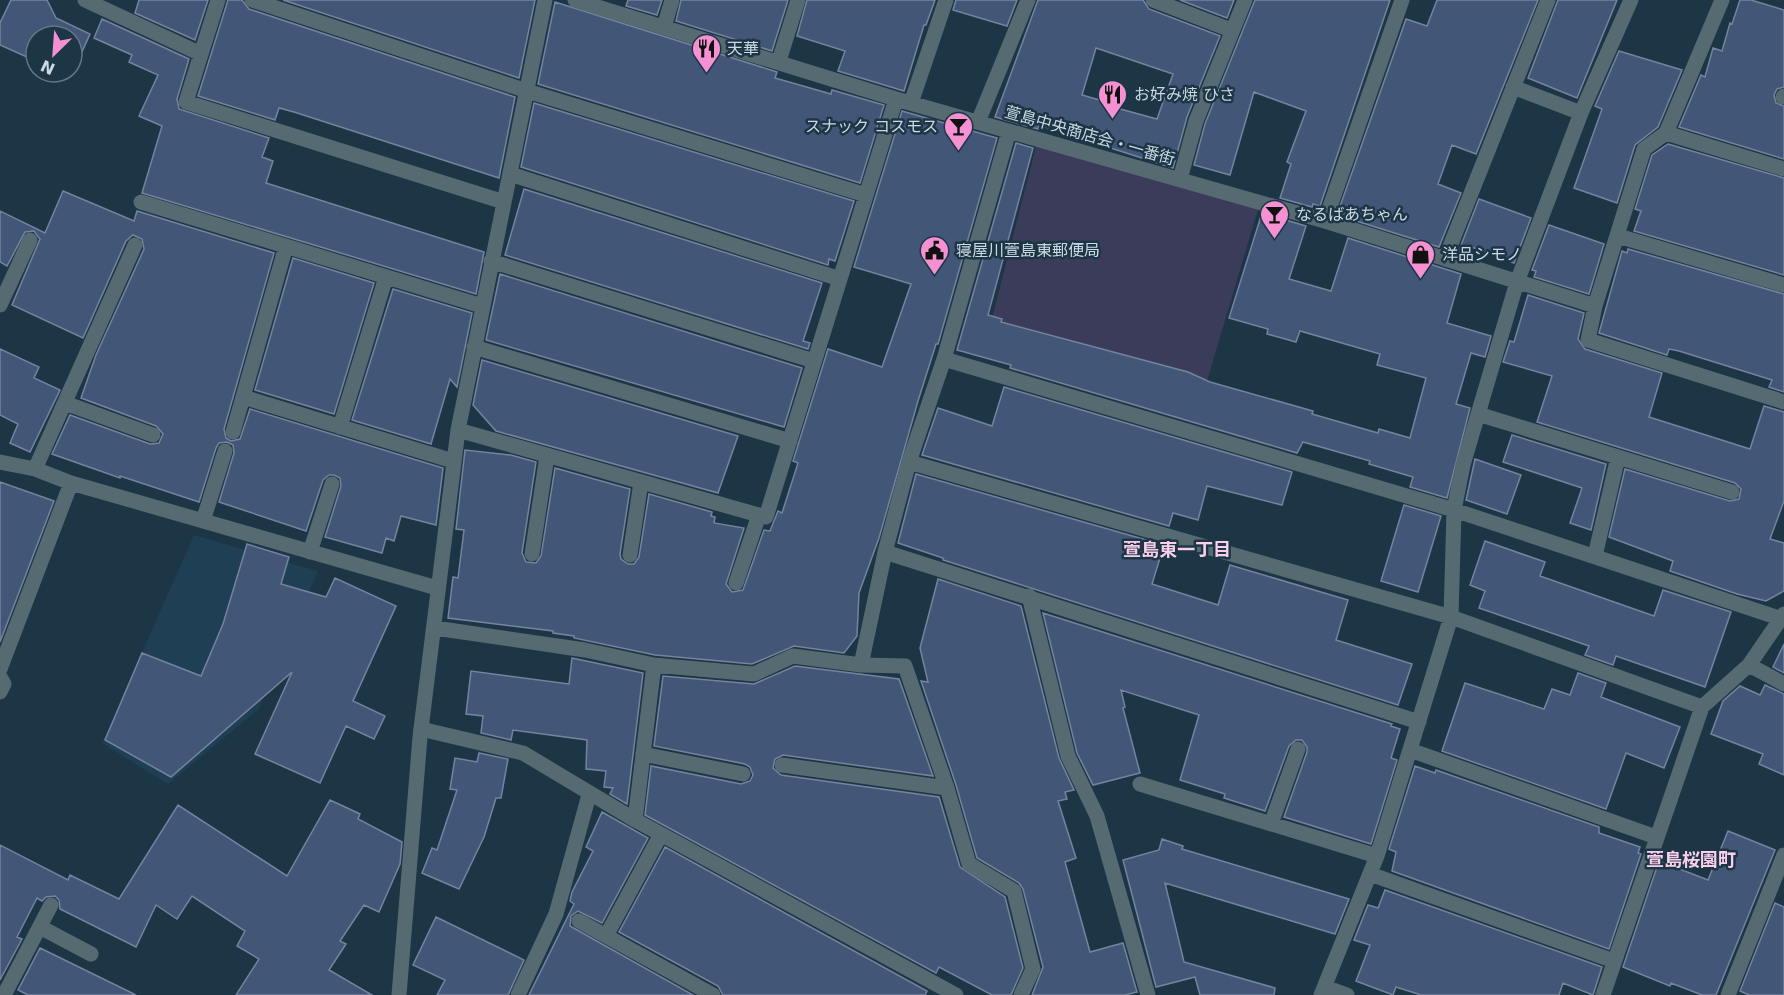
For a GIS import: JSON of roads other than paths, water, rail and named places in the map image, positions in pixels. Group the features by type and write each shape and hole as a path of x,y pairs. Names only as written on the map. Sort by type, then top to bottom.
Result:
{"street":[{"path":"85,0 201,54"},
{"path":"218,0 186,102 504,202"},
{"path":"252,0 527,92 866,195"},
{"path":"399,995 421,729 435,628 437,588 453,461 482,306 545,0"},
{"name":"萱島中央商店会・一番街","path":"575,0 903,101 1325,221 1595,306"},
{"path":"664,27 672,0"},
{"path":"779,61 798,0"},
{"path":"458,430 766,517 866,195 946,0"},
{"path":"978,122 1028,0"},
{"path":"1153,0 1231,30"},
{"path":"1180,179 1196,121 1245,0"},
{"path":"1325,221 1402,0"},
{"path":"1445,259 1548,0"},
{"path":"1347,995 1323,991 1377,856 1451,616 1454,510 1463,465 1517,282 1581,113 1631,0"},
{"path":"1722,0 1666,133 1644,149 1595,306 1588,340 1784,402"},
{"path":"1513,87 1581,113"},
{"path":"861,665 885,552 909,462 944,359 1009,131"},
{"path":"1666,133 1784,169"},
{"path":"510,174 840,279"},
{"path":"141,202 482,306"},
{"path":"1618,236 1784,285"},
{"path":"0,305 4,286 30,240"},
{"path":"35,469 135,245"},
{"path":"233,432 286,246"},
{"path":"491,261 814,361"},
{"path":"340,427 386,277"},
{"path":"474,347 790,441"},
{"path":"944,359 1454,510 1783,616 1749,665 1702,707 1603,995"},
{"path":"243,397 453,461"},
{"path":"65,404 153,435"},
{"path":"1478,414 1732,492"},
{"path":"203,521 225,451"},
{"path":"532,554 547,456"},
{"path":"1594,556 1618,457"},
{"path":"0,462 35,469 71,483 437,588"},
{"path":"909,462 1451,616 1702,707"},
{"path":"630,555 641,482"},
{"path":"0,669 71,483"},
{"path":"310,552 332,484"},
{"path":"736,583 759,515"},
{"path":"885,552 1419,722"},
{"path":"1029,596 1068,756 1097,816 1148,995"},
{"path":"435,628 585,650 654,665 754,674 793,656 861,665 905,666 947,788 969,864 1014,891 1034,969 1021,995"},
{"path":"635,820 654,665"},
{"path":"1749,665 1784,684"},
{"path":"0,676 4,684 0,692"},
{"path":"421,729 523,753 660,836 956,995"},
{"path":"1271,824 1298,749"},
{"path":"1410,750 1656,837"},
{"path":"643,754 743,774"},
{"path":"782,765 947,788"},
{"path":"1140,784 1377,856"},
{"path":"518,995 556,914 589,795"},
{"path":"606,936 660,836"},
{"path":"1728,995 1784,855"},
{"path":"1370,874 1614,961"},
{"path":"4,995 51,905"},
{"path":"579,921 713,995"},
{"path":"40,927 91,954"}],"place":[{"name":"天華","path":"706,74"},
{"name":"お好み焼 ひさ","path":"1113,120"},
{"name":"スナック コスモス","path":"959,152"},
{"name":"なるばあちゃん","path":"1275,240"},
{"name":"寝屋川萱島東郵便局","path":"935,276"},
{"name":"洋品シモノ","path":"1421,280"}],"district":[{"name":"萱島東一丁目","path":"1177,550"},
{"name":"萱島桜園町","path":"1691,860"}]}
